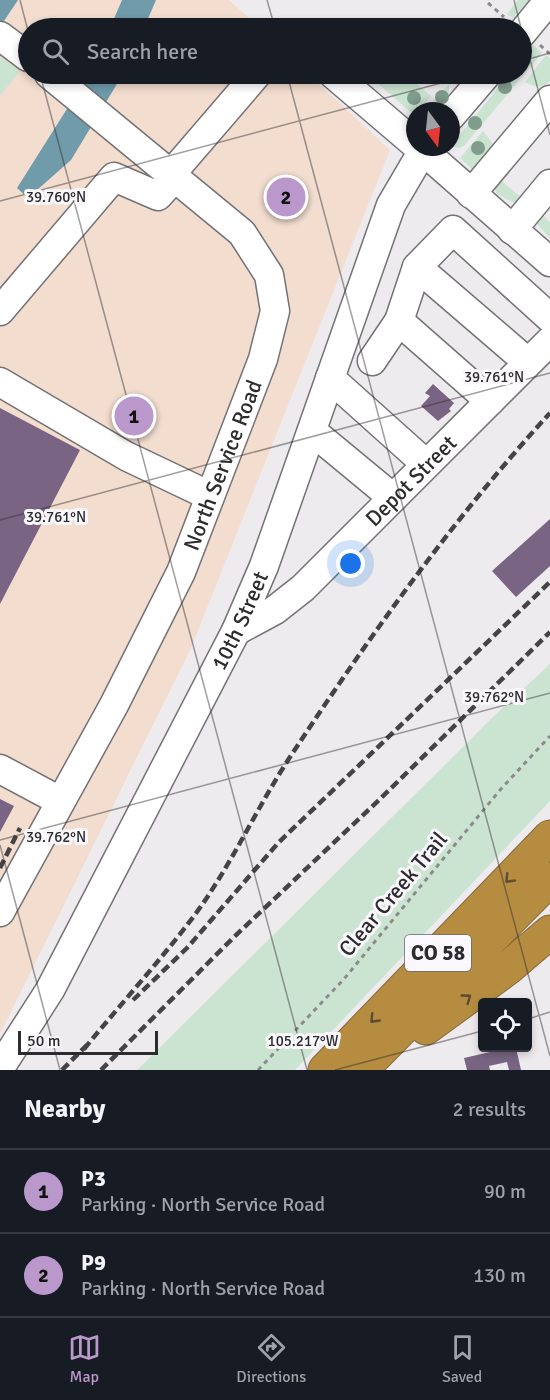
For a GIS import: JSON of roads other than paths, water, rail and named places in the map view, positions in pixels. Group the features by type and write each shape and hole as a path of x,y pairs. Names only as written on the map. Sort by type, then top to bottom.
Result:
{"highway":[{"name":"CO 58","path":"326,1070 550,837"},
{"name":"CO 58","path":"361,1070 550,879"},
{"path":"369,1070 508,968 550,932"}],"street":[{"path":"525,18 549,0"},
{"path":"0,36 18,49"},
{"name":"North Service Road","path":"0,912 168,602 272,329 275,311 273,288 263,262 242,233 61,84"},
{"path":"0,311 114,177 158,196 249,84"},
{"path":"345,84 406,135"},
{"path":"460,106 478,84"},
{"path":"471,194 550,100"},
{"name":"10th Street","path":"0,1068 51,990 236,632 264,566 391,205 416,156"},
{"path":"430,156 550,262"},
{"path":"512,230 550,184"},
{"path":"372,361 399,321 417,267 453,230 550,318"},
{"path":"417,267 517,352"},
{"path":"399,321 490,401"},
{"name":"Depot Street","path":"236,632 275,610 303,588 550,340"},
{"path":"330,378 426,464"},
{"path":"0,382 126,456 210,496"},
{"path":"312,431 393,498"},
{"path":"0,769 60,801"}],"water":[{"path":"0,0 18,0 0,27"},
{"path":"122,0 156,0 148,18 114,18"},
{"path":"83,84 117,84 71,160 28,198 17,188"}],"railway":[{"path":"84,1049 194,916 220,877 290,757 381,623 446,537 514,453 550,413"},
{"path":"133,1000 187,948 279,842 550,582"},
{"path":"101,1070 234,937 379,800 550,632"},
{"path":"0,868 20,828"},
{"path":"62,1070 88,1044"}],"place":[{"name":"P9","path":"286,197"},
{"name":"P3","path":"134,416"}]}
